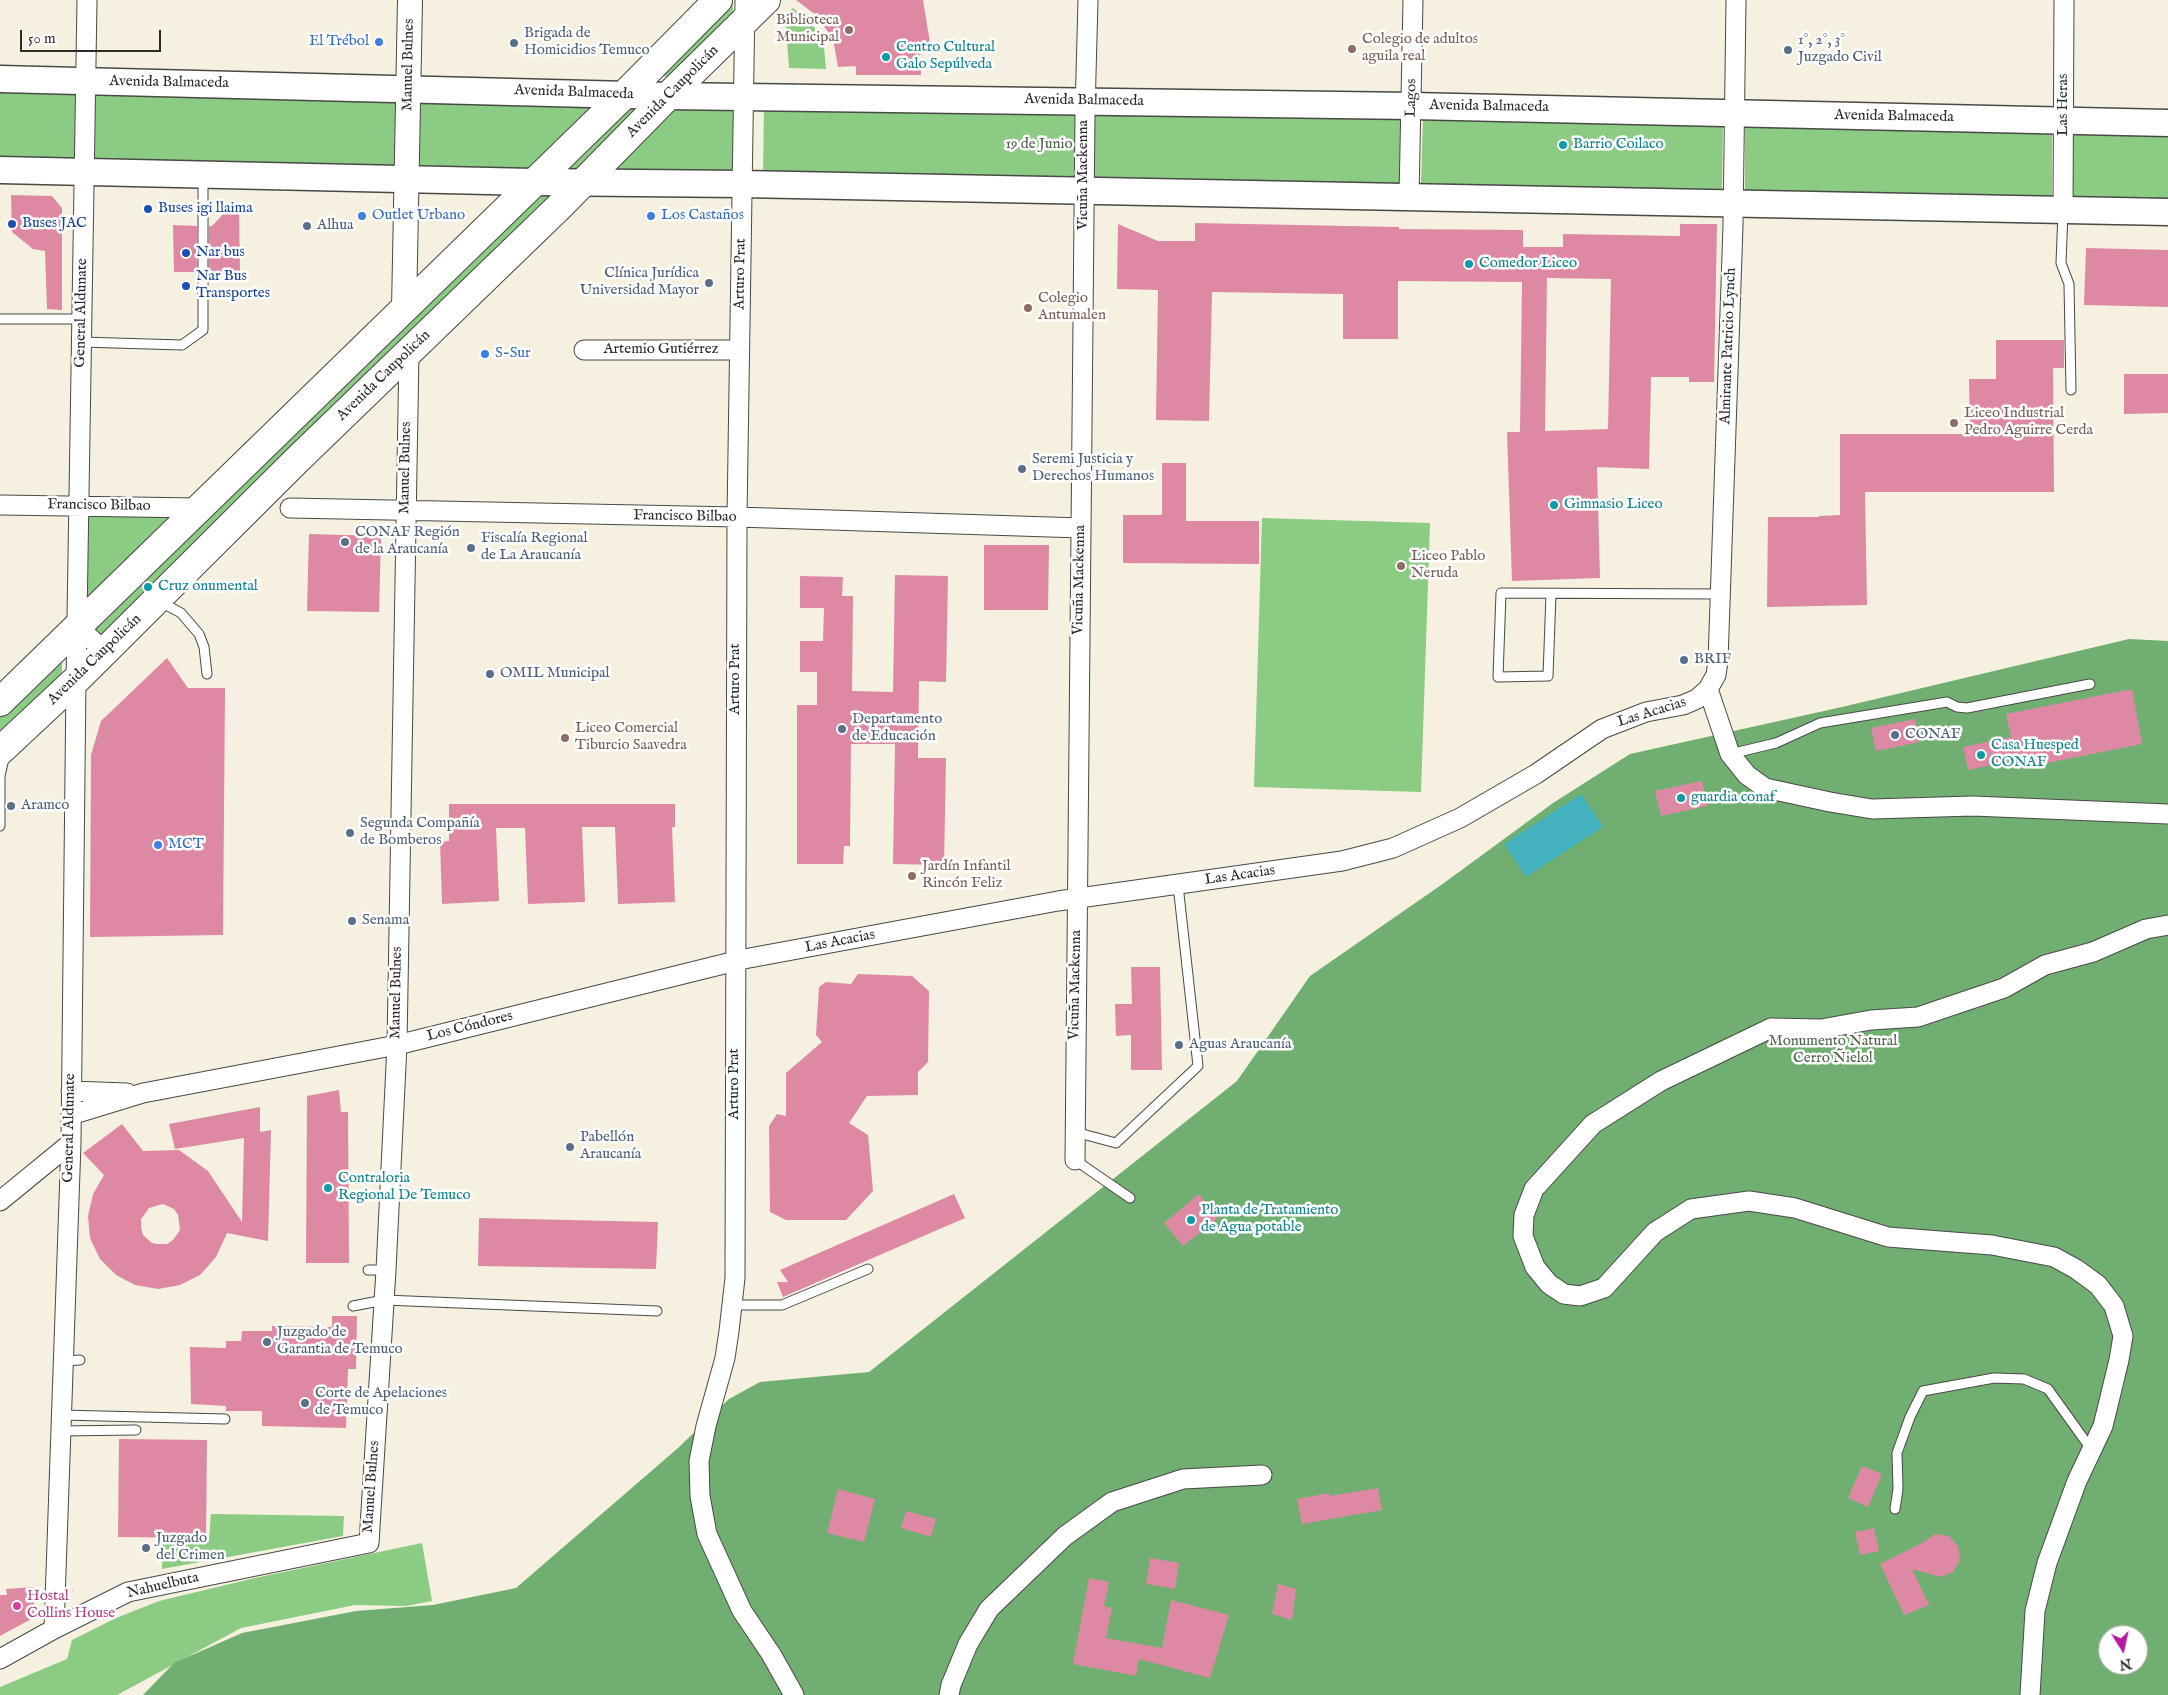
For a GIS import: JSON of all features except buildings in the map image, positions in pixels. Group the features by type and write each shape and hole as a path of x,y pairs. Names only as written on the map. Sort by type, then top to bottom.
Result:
{"main road":[{"path":"0,702 625,94 718,0"},
{"name":"Avenida Caupolicán","path":"4,747 76,680 583,182 668,96 745,10 766,0"},
{"name":"Avenida Balmaceda","path":"0,79 668,96 1412,106 2168,123"},
{"path":"0,170 533,182 1084,190 2168,212"},
{"path":"384,376 394,358 400,339 404,310"}],"street":[{"name":"General Aldunate","path":"54,1629 61,1423 72,1361 71,1092 87,0"},
{"name":"Manuel Bulnes","path":"404,310 410,0"},
{"name":"Vicuña Mackenna","path":"1075,1160 1084,190 1088,0"},
{"name":"Lagos","path":"1409,197 1413,0"},
{"name":"Almirante Patricio Lynch","path":"1708,689 1716,675 1720,594 1733,203 1736,0"},
{"name":"Las Heras","path":"2063,210 2064,0"},
{"name":"Arturo Prat","path":"745,10 737,518 735,1278 733,1305 724,1358 699,1461 700,1496 707,1534 742,1611 771,1654 794,1695"},
{"name":"Artemio Gutiérrez","path":"584,350 739,350"},
{"name":"Manuel Bulnes","path":"369,1543 384,1300 377,1270 397,1045 409,352"},
{"name":"Francisco Bilbao","path":"0,505 198,508"},
{"name":"Francisco Bilbao","path":"290,508 1081,528"},
{"path":"77,626 104,652"},
{"path":"1708,689 1730,754 1747,775 1765,788 1830,802 1872,808 1973,806 2168,814"},
{"name":"Las Acacias","path":"735,961 1077,898 1342,861 1393,848 1460,818 1536,774 1602,729 1646,712 1690,702 1697,699 1708,689"},
{"path":"2030,1695 2035,1612 2047,1563 2091,1449 2103,1426 2123,1336 2114,1306 2098,1285 2076,1269 2054,1257 1992,1244 1888,1237 1795,1208 1749,1201 1691,1209 1655,1232 1604,1288 1580,1296 1564,1294 1549,1284 1535,1267 1523,1236 1524,1215 1534,1189 1593,1124 1661,1081 1771,1028 1821,1029 1871,1020 1918,1017 2004,988 2045,965 2093,952 2146,929 2168,925"},
{"name":"Los Cóndores","path":"71,1115 143,1093 397,1045 735,961"},
{"name":"Los Cóndores","path":"71,1092 143,1093"},
{"path":"0,1201 71,1144"},
{"path":"949,1695 951,1685 968,1644 989,1609 1065,1536 1112,1502 1183,1479 1262,1475"},
{"name":"Nahuelbuta","path":"0,1659 54,1629 128,1592 369,1543"}],"lane":[{"path":"81,342 182,345 203,330 203,174"},
{"path":"2063,210 2061,263 2069,284 2071,390"},
{"path":"0,319 82,320"},
{"path":"1551,594 1548,676 1498,677 1501,593 1720,594"},
{"path":"157,600 181,613 195,629 204,647 206,674"},
{"path":"1730,754 1776,743 1820,723 1948,702 1957,707 1968,708 2090,684"},
{"path":"0,826 0,776 4,747"},
{"path":"1075,1132 1116,1142 1198,1066 1178,885"},
{"path":"1075,1160 1130,1198"},
{"path":"733,1305 782,1305 868,1269"},
{"path":"353,1306 384,1300 657,1311"},
{"path":"1895,1509 1898,1489 1897,1453 1910,1416 1923,1391 1994,1378 2024,1379 2048,1389 2091,1449"},
{"path":"61,1423 225,1419"},
{"path":"61,1423 136,1430"}],"green space":[{"path":"733,0 733,20 673,78 658,75"},
{"path":"793,8 814,27 824,47 826,69 789,68 785,15"},
{"path":"0,87 78,89 77,165 0,163"},
{"path":"91,88 402,101 400,168 89,167"},
{"path":"416,97 611,99 531,176 415,169"},
{"path":"671,103 736,104 735,176 602,174"},
{"name":"19 de Junio","path":"764,104 1079,106 1078,185 763,177"},
{"path":"621,109 640,109 578,171 558,171"},
{"path":"1093,109 1403,114 1401,188 1094,182"},
{"path":"1423,117 1723,124 1722,192 1421,186"},
{"path":"1745,124 2052,127 2052,198 1745,192"},
{"path":"2073,126 2168,130 2168,202 2073,200"},
{"path":"536,187 569,188 103,644 82,629"},
{"path":"88,512 181,516 84,611"},
{"path":"1262,518 1430,523 1421,792 1254,787"},
{"name":"Monumento Natural Cerro Ñielol","path":"2129,639 2168,641 2168,1695 143,1695 174,1663 242,1633 356,1611 433,1605 516,1588 678,1448 729,1399 760,1382 869,1372 1237,1081 1310,976 1444,883 1553,803 1630,754 1842,707"},
{"path":"63,651 61,686 0,743 0,712"},
{"path":"211,1514 344,1516 343,1536 162,1569 163,1540 209,1540"},
{"path":"422,1543 432,1601 406,1606 355,1605 241,1628 117,1695 0,1695 0,1687 67,1659 72,1640 116,1618 159,1601 255,1578"}],"water":[{"path":"1581,794 1603,827 1526,877 1504,844"}],"place":[{"name":"Biblioteca Municipal","path":"849,30"},
{"name":"El Trébol","path":"379,42"},
{"name":"Brigada de Homicidios Temuco","path":"514,43"},
{"name":"Colegio de adultos aguila real","path":"1352,49"},
{"name":"1°, 2°, 3° Juzgado Civil","path":"1788,50"},
{"name":"Centro Cultural Galo Sepúlveda","path":"886,57"},
{"name":"Barrio Coilaco","path":"1563,145"},
{"name":"Buses igi llaima","path":"148,209"},
{"name":"Outlet Urbano","path":"362,216"},
{"name":"Los Castaños","path":"651,216"},
{"name":"Buses JAC","path":"12,224"},
{"name":"Alhua","path":"307,226"},
{"name":"Nar bus","path":"186,253"},
{"name":"Comedor Liceo","path":"1469,264"},
{"name":"Clínica Jurídica Universidad Mayor","path":"709,283"},
{"name":"Nar Bus Transportes","path":"186,286"},
{"name":"Colegio Antumalen","path":"1028,308"},
{"name":"S-Sur","path":"485,354"},
{"name":"Liceo Industrial Pedro Aguirre Cerda","path":"1954,423"},
{"name":"Seremi Justicia y Derechos Humanos","path":"1022,469"},
{"name":"Gimnasio Liceo","path":"1554,505"},
{"name":"CONAF Región de la Araucanía","path":"345,542"},
{"name":"Fiscalía Regional de La Araucanía","path":"471,548"},
{"name":"Liceo Pablo Neruda","path":"1401,566"},
{"name":"Cruz onumental","path":"148,587"},
{"name":"BRIF","path":"1684,660"},
{"name":"OMIL Municipal","path":"490,674"},
{"name":"Departamento de Educación","path":"842,729"},
{"name":"CONAF","path":"1895,735"},
{"name":"Liceo Comercial Tiburcio Saavedra","path":"565,738"},
{"name":"Casa Huesped CONAF","path":"1981,755"},
{"name":"guardia conaf","path":"1681,798"},
{"name":"Aramco","path":"11,806"},
{"name":"Segunda Compañía de Bomberos","path":"350,833"},
{"name":"MCT","path":"158,845"},
{"name":"Jardín Infantil Rincón Feliz","path":"912,876"},
{"name":"Senama","path":"352,921"},
{"name":"Aguas Araucanía","path":"1179,1045"},
{"name":"Pabellón Araucanía","path":"570,1147"},
{"name":"Contraloria Regional De Temuco","path":"328,1188"},
{"name":"Planta de Tratamiento de Agua potable","path":"1191,1220"},
{"name":"Juzgado de Garantia de Temuco","path":"267,1342"},
{"name":"Corte de Apelaciones de Temuco","path":"305,1403"},
{"name":"Juzgado del Crimen","path":"146,1548"},
{"name":"Hostal Collins House","path":"17,1606"}]}
